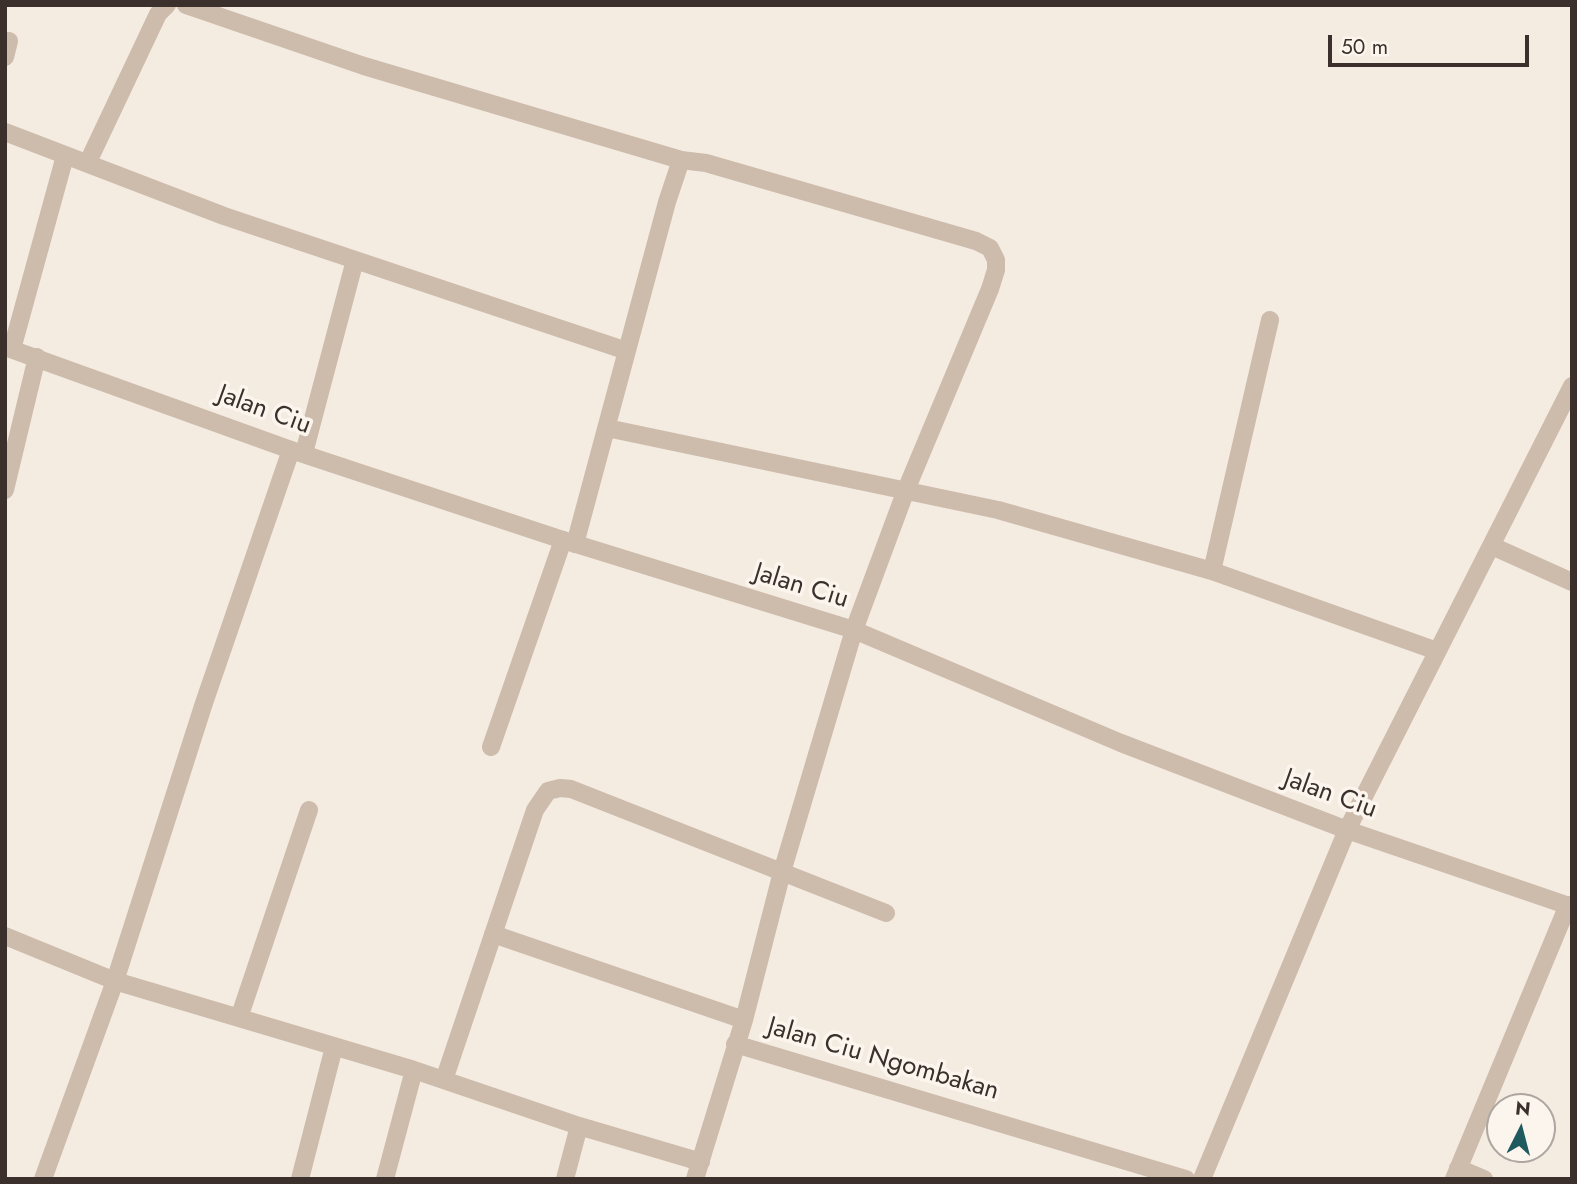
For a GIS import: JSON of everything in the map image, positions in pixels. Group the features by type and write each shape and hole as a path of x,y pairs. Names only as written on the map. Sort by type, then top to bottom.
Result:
{"street":[{"path":"88,162 158,14 167,5"},
{"name":"Jalan Ciu Ngombakan","path":"186,5 364,66 681,160 706,163 976,241 990,248 996,260 990,289 906,490 854,630 782,872 744,1020 735,1044 1186,1179"},
{"path":"5,132 225,216 627,351"},
{"path":"9,348 65,156"},
{"path":"491,747 569,542 607,428 681,160"},
{"path":"43,1179 115,981 204,703 298,452 355,260"},
{"path":"1212,571 1270,320"},
{"name":"Jalan Ciu","path":"9,348 298,452 569,542 854,630 1121,743 1347,830 1570,906"},
{"path":"5,490 37,357"},
{"path":"1202,1179 1347,830 1572,386"},
{"path":"607,428 998,510 1212,571 1437,651"},
{"path":"1492,546 1572,582"},
{"path":"444,1080 535,810 548,792 559,788 571,789 886,912"},
{"path":"239,1018 309,810"},
{"path":"1484,1179 1456,1174 1570,906"},
{"path":"493,934 744,1020"},
{"path":"5,936 115,981 414,1070 579,1126 698,1171 735,1044"},
{"path":"300,1179 334,1047"},
{"path":"384,1179 414,1070"},
{"path":"565,1179 579,1126"}]}
